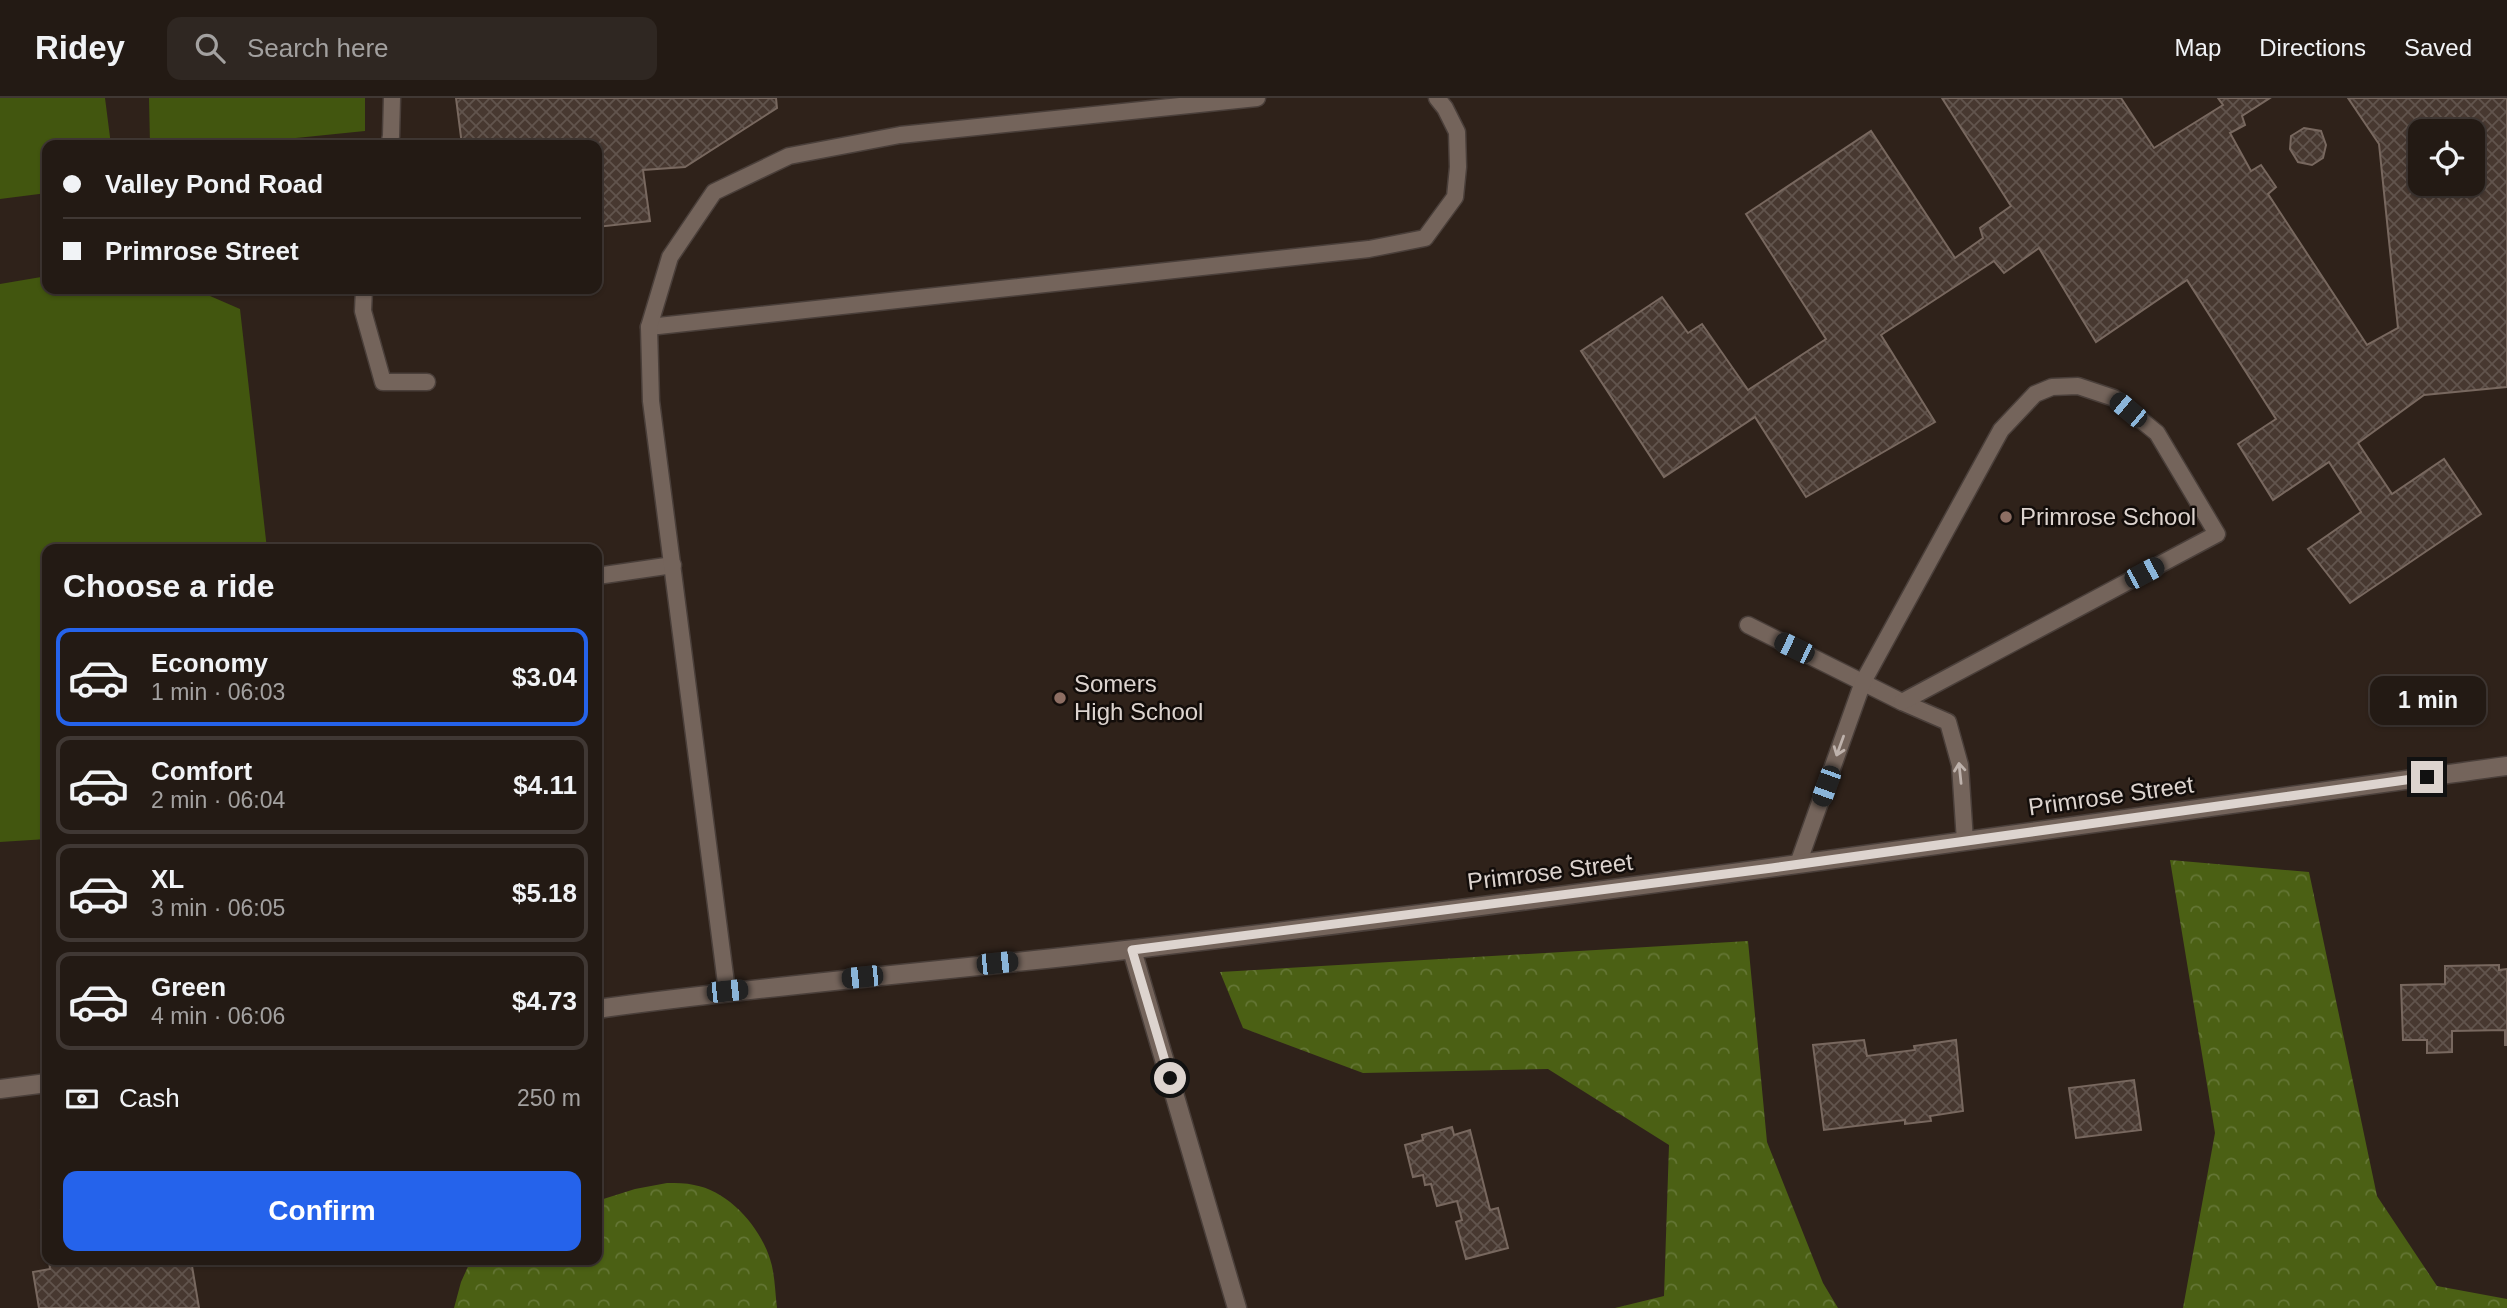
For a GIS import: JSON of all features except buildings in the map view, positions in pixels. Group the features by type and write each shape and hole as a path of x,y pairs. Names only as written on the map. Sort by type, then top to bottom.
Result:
{"main road":[{"name":"Primrose Street","path":"602,1008 727,991 1132,950 1798,864 2507,766"},
{"path":"1132,950 1237,1308"},
{"path":"0,1089 42,1084"}],"lane":[{"path":"390,140 392,98"},
{"path":"727,991 651,401 649,327 670,257 713,192 789,156 900,135 1257,98"},
{"path":"649,327 1369,249 1425,238 1455,197 1457,132 1447,101"},
{"path":"364,294 363,311 383,382 427,383"},
{"path":"1798,864 1863,682 2001,430 2035,394 2052,387 2078,386 2114,398 2157,433 2217,534 1902,702"},
{"path":"602,575 673,565"},
{"path":"1748,625 1948,722 1960,765 1965,841"}],"green space":[{"path":"0,98 105,98 110,140 42,140 42,194 0,199"},
{"path":"149,98 365,98 365,131 277,140 150,140"},
{"path":"42,277 42,294 206,294 240,309 266,544 42,544 42,839 0,842 0,284"},
{"path":"2170,860 2309,872 2377,1196 2437,1286 2507,1299 2507,1308 2183,1308 2215,1133"},
{"path":"1748,941 1767,1142 1823,1283 1838,1308 1615,1308 1664,1296 1669,1145 1548,1069 1363,1073 1243,1028 1220,972"},
{"path":"667,1183 688,1184 707,1189 731,1203 751,1223 765,1247 774,1277 777,1308 454,1308 469,1265 602,1265 602,1199"}],"place":[{"name":"Primrose School","path":"2006,517"},
{"name":"Somers High School","path":"1060,698"}],"route":[{"path":"1170,1078 1132,950 1772,868 2427,777"}]}
